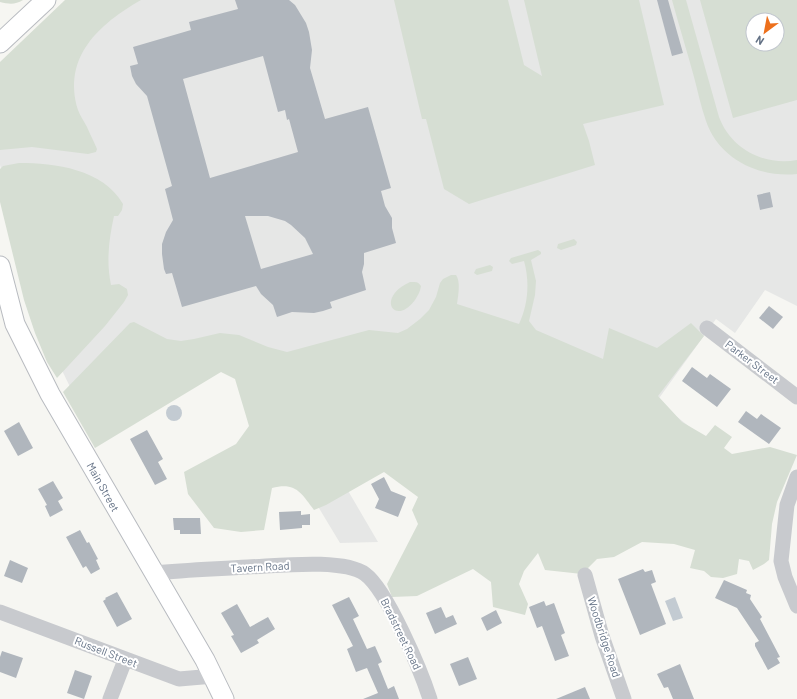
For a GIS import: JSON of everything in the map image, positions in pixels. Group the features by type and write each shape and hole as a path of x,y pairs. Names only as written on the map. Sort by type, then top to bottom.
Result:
{"main road":[{"path":"0,43 46,0"},
{"name":"Main Street","path":"0,266 8,320 121,518 214,676 224,699"}],"street":[{"name":"Parker Street","path":"707,328 797,397"},
{"path":"797,477 787,505 781,561 785,577 797,606"},
{"name":"Tavern Road","path":"154,573 319,564 348,567 365,573"},
{"name":"Bradstreet Road","path":"365,573 381,591 407,644 430,699"},
{"name":"Woodbridge Road","path":"585,575 602,636 624,699"},
{"name":"Russell Street","path":"0,612 179,679 214,676"},
{"path":"110,699 125,660"}],"shaded area":[{"path":"0,0 23,0 12,4 0,2"},
{"path":"65,0 141,0 126,9 98,31 80,58 75,74 74,91 78,110 97,149 96,152 88,154 32,147 0,150 0,62"},
{"path":"71,0 797,0 797,306 765,290 735,333 716,319 657,401 705,439 395,427 333,465 378,542 340,543 225,352 72,391 56,358 24,263 0,165 0,68"},
{"path":"394,0 508,0 524,65 542,76 524,0 639,0 664,105 583,124 595,165 469,204 444,189 426,119 422,119"},
{"path":"672,0 686,0 719,117 724,128 740,146 750,153 773,160 797,160 797,174 769,173 755,169 730,156 720,146 712,134 704,116"},
{"path":"700,0 797,0 797,100 733,118"},
{"path":"19,163 48,164 77,170 103,183 114,192 123,204 122,210 118,216 114,216 108,259 111,285 119,284 127,289 128,295 105,326 57,378 47,362 24,300 0,202 0,169 3,166"},
{"path":"574,239 577,242 576,245 561,250 557,248 558,244"},
{"path":"538,250 541,254 531,260 536,281 535,295 529,321 536,330 603,359 609,328 657,348 691,323 704,336 658,396 682,422 706,436 715,425 732,437 724,448 732,454 770,447 797,455 777,502 772,524 769,560 764,564 753,570 749,561 739,559 737,574 723,578 711,577 704,571 690,568 695,550 674,544 642,542 614,557 597,559 582,574 545,570 538,553 524,571 519,584 528,604 525,615 493,607 491,582 473,569 417,596 392,597 387,584 418,524 412,510 418,497 384,472 326,505 314,510 297,490 287,487 272,488 264,530 241,532 214,528 188,494 184,472 236,444 249,426 235,379 221,372 95,448 63,392 130,323 134,322 167,339 181,341 220,333 239,335 268,347 287,352 369,330 398,333 407,329 429,310 443,279 451,275 456,275 459,285 457,304 519,324 526,301 526,269 524,261 512,264 509,261 511,258"},
{"path":"490,265 493,267 492,271 477,275 474,273 476,269"},
{"path":"410,282 420,284 421,286 418,295 408,308 401,311 395,310 392,307 391,302 393,295 399,288"},
{"path":"171,405 177,405 182,410 180,419 177,421 171,421 166,416 166,410"},
{"path":"675,597 683,618 673,621 665,601"}],"building":[{"path":"235,0 289,0 295,5 306,23 309,32 312,50 310,68 325,119 368,107 391,188 381,191 385,206 392,218 392,228 396,243 364,253 362,272 366,290 330,302 332,308 323,311 314,313 292,312 277,317 273,305 261,294 256,286 182,307 172,273 166,274 164,269 162,244 166,232 173,220 165,189 172,186 147,96 136,84 132,76 130,66 138,64 133,47 191,30 189,22 238,9","holes":["263,56 278,112 285,110 298,152 210,178 183,79","245,216 268,216 285,221 305,238 313,254 261,269"]},
{"path":"657,0 668,0 683,53 672,56"},
{"path":"770,192 773,207 760,210 757,195"},
{"path":"769,306 783,317 773,329 759,318"},
{"path":"692,367 707,378 710,374 731,389 717,407 682,381"},
{"path":"746,411 757,419 761,414 781,428 769,444 738,422"},
{"path":"19,422 33,448 18,456 4,431"},
{"path":"147,430 163,459 158,462 167,479 155,485 130,439"},
{"path":"384,477 391,491 406,497 398,517 375,508 379,499 371,484"},
{"path":"53,481 63,498 58,501 63,510 50,517 45,506 47,505 38,489"},
{"path":"301,511 301,515 310,514 310,525 302,525 302,528 280,530 279,512"},
{"path":"173,518 200,518 201,534 180,534 180,530 174,530"},
{"path":"80,530 87,543 89,542 98,559 96,560 100,569 91,574 86,566 83,568 66,537"},
{"path":"10,560 28,568 22,583 4,576"},
{"path":"643,569 645,572 652,570 656,582 651,584 666,624 640,635 618,579"},
{"path":"724,580 747,590 746,593 751,595 750,599 762,617 760,619 780,657 777,658 780,663 768,670 755,646 755,643 759,641 737,608 715,598"},
{"path":"117,592 132,619 117,627 103,601 106,599 105,598"},
{"path":"349,597 359,616 353,619 367,649 375,646 382,662 378,664 388,689 394,686 399,699 363,699 378,693 367,668 356,672 347,649 353,646 332,605"},
{"path":"544,601 546,606 554,603 565,633 561,635 569,656 555,661 542,626 537,628 529,607"},
{"path":"237,604 250,627 268,617 275,629 257,640 259,643 241,653 231,636 234,635 221,613"},
{"path":"441,607 446,618 453,615 457,624 435,634 426,613"},
{"path":"496,610 502,623 487,631 481,618"},
{"path":"2,651 23,658 16,678 0,672 0,657"},
{"path":"468,657 477,679 459,686 450,664"},
{"path":"680,664 694,699 673,699 668,687 664,688 657,674"},
{"path":"75,670 92,676 84,699 67,693"},
{"path":"585,687 590,699 556,699"}]}
